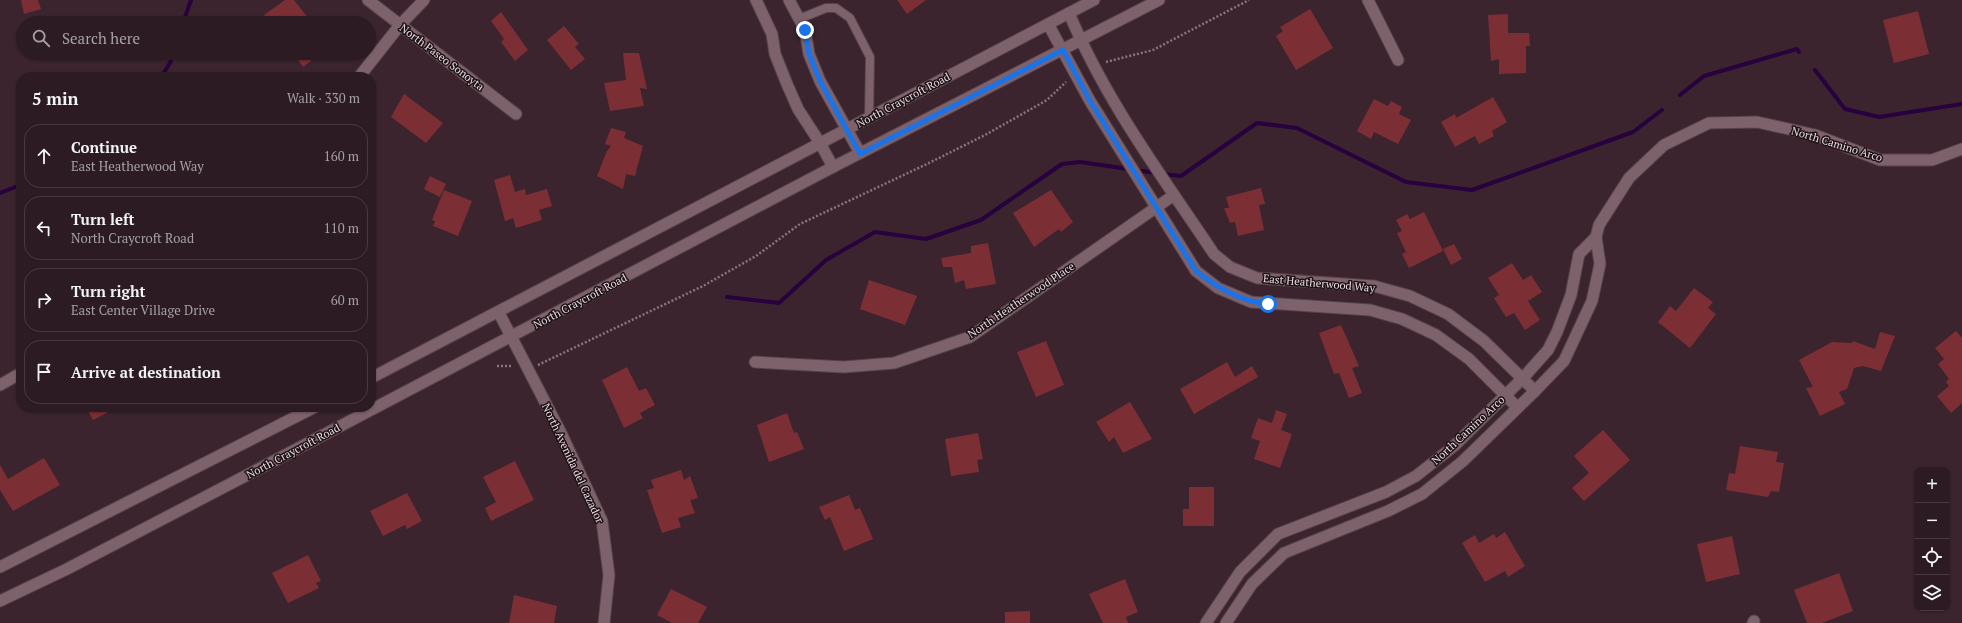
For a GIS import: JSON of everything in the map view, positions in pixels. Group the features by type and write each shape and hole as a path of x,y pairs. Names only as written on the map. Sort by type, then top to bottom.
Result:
{"street":[{"name":"North Paseo Sonoyta","path":"368,0 516,114"},
{"path":"376,55 400,25 424,0"},
{"path":"756,0 772,34 775,54 798,109 820,143 833,167"},
{"path":"789,0 805,30 809,54 820,81 860,154"},
{"name":"North Craycroft Road","path":"376,375 499,313 1094,0"},
{"name":"North Craycroft Road","path":"376,408 833,167 1159,0"},
{"path":"1368,0 1398,60"},
{"name":"East Heatherwood Way","path":"1069,13 1080,41 1104,89 1214,254 1230,266 1257,278 1374,286 1410,296 1448,314 1484,341 1535,391"},
{"name":"East Heatherwood Way","path":"1048,24 1090,101 1196,271 1218,288 1252,302 1370,310 1402,319 1436,335 1469,359 1517,407"},
{"path":"363,72 372,60"},
{"name":"North Camino Arco","path":"1206,623 1240,572 1278,534 1386,492 1416,476 1454,446 1523,378 1548,350 1558,332 1571,295 1579,254 1596,237 1600,226 1629,178 1664,146 1710,123 1757,122 1815,135 1880,160 1932,160 1962,149"},
{"name":"North Heatherwood Place","path":"756,362 844,367 894,363 970,337 1130,224 1157,209 1174,195"},
{"name":"North Camino Arco","path":"1226,623 1252,584 1284,553 1388,511 1422,494 1463,461 1564,361 1592,301 1600,264 1596,237"},
{"name":"North Avenida del Cazador","path":"499,313 561,433 602,521 609,575 604,623"},
{"path":"0,385 16,376"},
{"path":"0,567 305,412"},
{"name":"North Craycroft Road","path":"0,601 67,569 367,412"}],"lane":[{"path":"799,19 826,8 836,8 850,18 870,57 869,118"}],"path":[{"path":"1099,64 1152,50 1249,0"},
{"path":"537,365 703,286 756,256 800,224 930,163 985,135 1047,100 1068,81"}],"building":[{"path":"21,0 38,0 41,9 24,14"},
{"path":"285,0 294,0 307,16 265,16 264,15"},
{"path":"897,0 926,0 907,14"},
{"path":"1310,9 1333,48 1296,70 1276,36 1283,31 1280,27"},
{"path":"1918,11 1929,54 1894,63 1883,20"},
{"path":"501,12 528,50 515,61 501,42 504,39 491,21"},
{"path":"1508,14 1508,33 1529,33 1530,46 1526,46 1526,73 1499,74 1499,59 1491,61 1488,15"},
{"path":"564,26 579,44 575,47 585,59 571,70 547,40"},
{"path":"623,53 639,53 647,89 640,88 644,106 610,111 604,83 626,80"},
{"path":"298,60 312,60 303,67"},
{"path":"404,94 443,123 426,143 391,117"},
{"path":"1493,97 1507,122 1492,131 1494,136 1479,144 1475,136 1455,147 1441,122 1455,114 1456,118"},
{"path":"1374,99 1388,106 1391,101 1402,107 1399,114 1411,120 1398,144 1374,132 1371,139 1357,131"},
{"path":"611,128 626,132 624,138 643,146 635,176 626,174 623,189 597,176 607,151 611,146 605,144"},
{"path":"510,175 515,192 525,189 526,195 547,189 552,206 539,210 542,220 516,228 513,218 505,221 494,180"},
{"path":"430,176 446,184 440,197 424,189"},
{"path":"1261,188 1265,204 1259,205 1264,230 1238,236 1235,222 1230,223 1224,208 1229,208 1226,197"},
{"path":"444,190 472,201 458,236 433,226 435,221 432,220"},
{"path":"1051,190 1073,222 1061,232 1059,229 1034,247 1013,213"},
{"path":"1424,212 1443,251 1409,268 1402,254 1406,252 1397,233 1402,231 1396,220 1407,214 1410,219"},
{"path":"988,243 996,284 966,289 964,280 955,283 952,267 943,267 941,258 971,253 971,246"},
{"path":"1454,244 1462,259 1451,265 1443,249"},
{"path":"1512,263 1523,280 1531,275 1542,292 1528,301 1540,320 1525,330 1514,313 1506,317 1494,298 1499,295 1488,278"},
{"path":"869,280 917,296 905,325 860,309"},
{"path":"1694,288 1713,302 1708,308 1716,314 1690,348 1658,322 1670,306 1676,311"},
{"path":"1341,325 1359,366 1352,368 1362,393 1349,398 1339,373 1334,374 1319,333"},
{"path":"1956,331 1962,338 1962,403 1951,413 1937,396 1949,386 1946,382 1949,379 1938,364 1944,359 1935,348"},
{"path":"1880,332 1895,336 1881,371 1863,366 1854,368 1847,389 1839,392 1845,404 1820,416 1806,388 1813,387 1799,360 1832,342 1852,343 1853,341 1875,349"},
{"path":"1046,341 1064,385 1036,397 1017,352"},
{"path":"1227,362 1235,377 1252,366 1258,377 1194,414 1180,389"},
{"path":"627,367 639,391 646,388 655,405 640,413 643,418 624,428 602,380"},
{"path":"1130,402 1152,439 1123,453 1114,437 1109,442 1096,422"},
{"path":"1276,410 1287,414 1281,430 1292,434 1280,468 1254,459 1260,441 1251,438 1258,418 1272,423"},
{"path":"89,412 108,412 93,420"},
{"path":"787,413 794,433 797,432 804,449 769,462 757,425"},
{"path":"1603,430 1630,460 1584,501 1572,488 1589,473 1574,456"},
{"path":"978,433 983,459 977,460 979,472 951,476 945,439"},
{"path":"1740,446 1778,452 1776,462 1784,463 1779,492 1771,491 1768,497 1726,490 1729,473 1735,474"},
{"path":"44,458 60,485 13,511 0,490 0,465 8,479"},
{"path":"515,461 534,500 491,521 485,508 496,502 483,477"},
{"path":"681,470 684,480 690,476 698,498 690,500 695,513 678,518 681,527 662,533 647,490 654,488 651,480"},
{"path":"1189,487 1214,487 1214,526 1183,526 1183,509 1189,509"},
{"path":"407,493 422,521 407,529 405,525 383,536 370,511"},
{"path":"849,495 855,510 860,508 873,539 844,551 830,517 825,520 819,507"},
{"path":"1505,532 1525,566 1508,577 1505,571 1485,582 1462,543 1475,535 1479,543 1494,534 1496,538"},
{"path":"1732,536 1740,574 1706,582 1697,544"},
{"path":"308,555 321,581 316,583 319,588 288,603 272,573"},
{"path":"1839,573 1853,611 1822,623 1807,623 1794,590"},
{"path":"1125,579 1138,612 1126,617 1128,623 1103,623 1089,594"},
{"path":"671,589 707,607 698,623 672,623 657,615"},
{"path":"514,595 557,606 554,623 509,623"},
{"path":"1030,611 1030,623 1005,623 1005,612"}],"waterway":[{"path":"185,16 191,0"},
{"path":"1680,95 1704,76 1797,49 1799,52"},
{"path":"164,72 171,60"},
{"path":"1815,70 1845,109 1879,117 1962,104"},
{"path":"1163,174 1181,176 1257,123 1297,128 1406,182 1472,190 1633,132 1662,110"},
{"path":"727,297 779,303 826,260 875,232 926,239 981,220 1062,164 1080,162 1156,173"},
{"path":"0,193 16,187"}],"route":[{"path":"805,30 809,54 820,81 860,154 1063,50 1090,101 1196,271 1218,288 1252,302 1268,304"}]}
